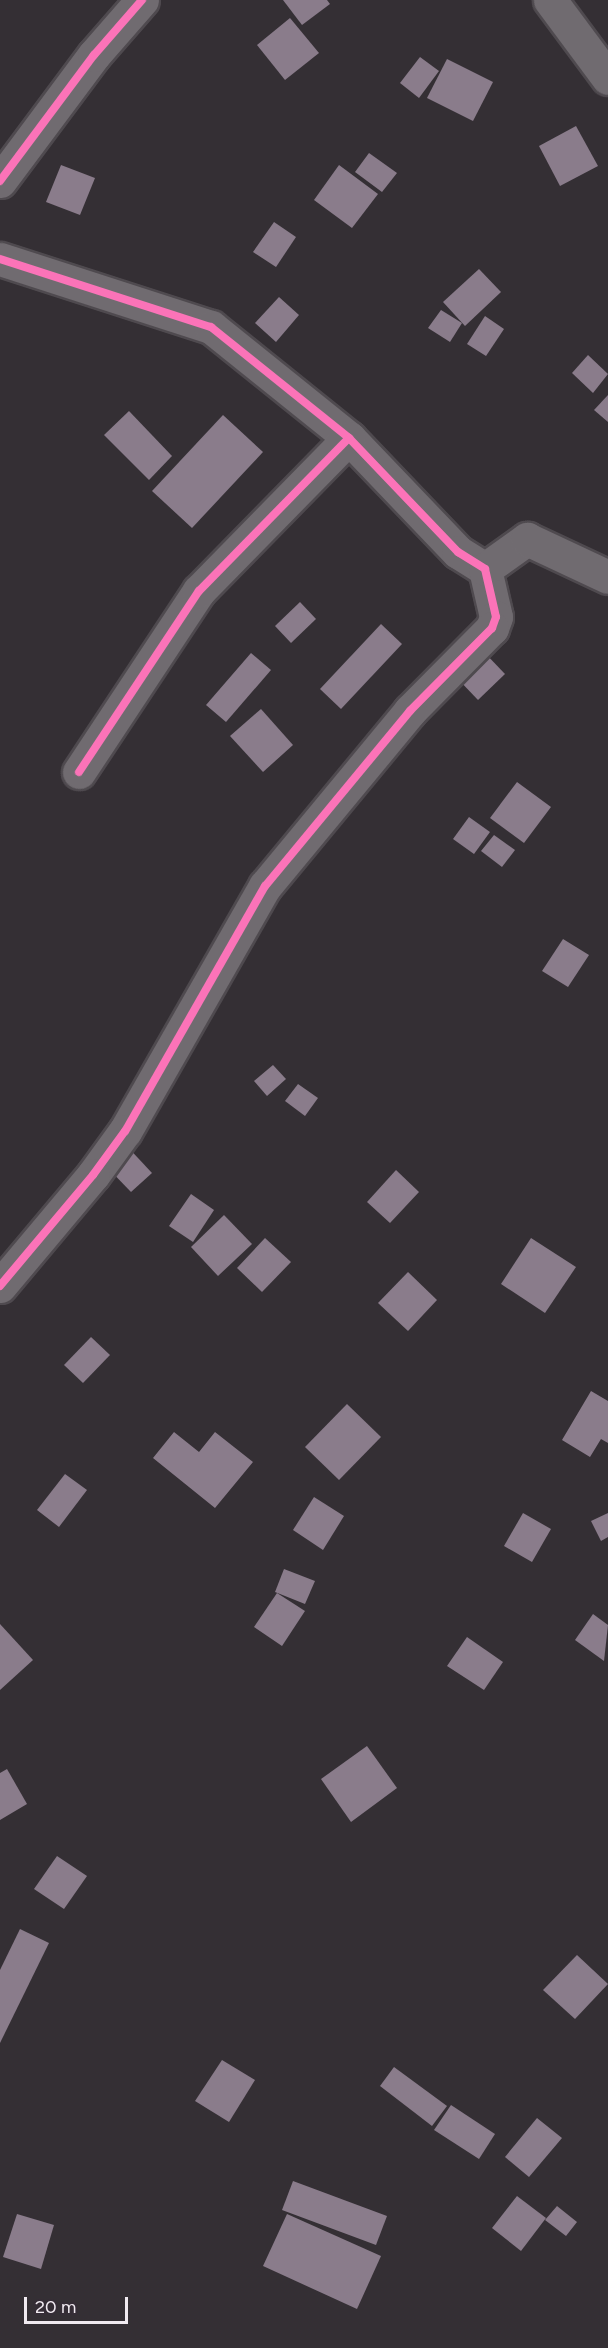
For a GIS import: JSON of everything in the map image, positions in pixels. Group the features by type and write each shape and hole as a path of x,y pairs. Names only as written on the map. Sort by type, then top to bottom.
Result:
{"street":[{"path":"0,181 94,55 142,0"},
{"path":"550,0 608,78"},
{"path":"0,259 198,321 349,438 458,552 485,568 494,597 492,628 410,711 265,886 124,1131 93,1175 0,1286"},
{"path":"79,772 199,591 349,438"},
{"path":"485,568 527,538 608,577"}],"building":[{"path":"283,0 327,0 330,4 302,25"},
{"path":"290,18 319,53 285,80 257,45"},
{"path":"420,57 439,71 419,98 400,83"},
{"path":"447,59 493,82 473,121 427,98"},
{"path":"576,126 598,166 560,186 539,146"},
{"path":"369,153 397,173 382,192 355,172"},
{"path":"61,165 95,178 80,215 46,202"},
{"path":"339,165 378,194 352,228 314,200"},
{"path":"274,222 296,237 276,267 253,252"},
{"path":"479,269 501,292 465,326 443,302"},
{"path":"279,297 299,315 276,342 255,323"},
{"path":"441,310 462,323 450,342 428,328"},
{"path":"485,316 504,329 486,356 467,344"},
{"path":"588,355 608,374 593,393 572,373"},
{"path":"608,395 608,422 594,410"},
{"path":"129,411 172,456 149,480 104,435"},
{"path":"223,415 263,452 192,528 152,491"},
{"path":"300,602 316,619 291,643 275,626"},
{"path":"381,624 402,644 341,709 320,689"},
{"path":"483,651 505,674 478,700 456,677"},
{"path":"251,653 271,670 226,722 206,705"},
{"path":"261,709 293,745 263,772 230,736"},
{"path":"517,782 551,807 524,843 490,818"},
{"path":"469,817 490,832 474,854 453,839"},
{"path":"494,835 515,850 502,867 481,851"},
{"path":"563,939 589,955 568,987 542,971"},
{"path":"273,1065 286,1079 267,1096 254,1081"},
{"path":"298,1084 318,1098 305,1116 285,1101"},
{"path":"124,1143 152,1173 131,1192 103,1163"},
{"path":"396,1170 419,1192 390,1223 367,1202"},
{"path":"191,1194 214,1210 193,1242 169,1226"},
{"path":"224,1215 252,1244 218,1276 191,1247"},
{"path":"265,1238 291,1262 262,1292 237,1268"},
{"path":"531,1238 576,1267 545,1313 501,1284"},
{"path":"408,1272 437,1300 408,1331 378,1303"},
{"path":"91,1337 110,1355 83,1383 64,1365"},
{"path":"591,1391 608,1401 608,1443 601,1439 590,1457 562,1440"},
{"path":"347,1404 381,1437 339,1480 305,1447"},
{"path":"174,1432 199,1452 215,1432 253,1462 215,1508 153,1458"},
{"path":"65,1474 87,1490 59,1527 37,1510"},
{"path":"314,1497 344,1516 323,1550 293,1530"},
{"path":"523,1513 551,1529 532,1562 504,1546"},
{"path":"608,1513 608,1537 601,1541 591,1521"},
{"path":"284,1569 315,1581 305,1604 275,1592"},
{"path":"277,1593 305,1611 282,1646 254,1627"},
{"path":"593,1614 608,1625 604,1661 575,1640"},
{"path":"0,1624 33,1660 0,1690"},
{"path":"467,1637 503,1662 484,1690 447,1666"},
{"path":"367,1746 397,1788 351,1822 321,1779"},
{"path":"7,1769 27,1804 0,1820 0,1773"},
{"path":"57,1856 87,1876 64,1909 34,1889"},
{"path":"20,1929 49,1943 0,2043 0,1970"},
{"path":"577,1955 608,1984 575,2019 543,1990"},
{"path":"222,2060 255,2080 229,2122 195,2101"},
{"path":"394,2067 447,2106 432,2126 380,2086"},
{"path":"451,2105 495,2134 479,2159 434,2130"},
{"path":"537,2118 562,2138 529,2177 505,2157"},
{"path":"293,2181 387,2216 376,2245 282,2210"},
{"path":"517,2196 546,2218 521,2251 492,2228"},
{"path":"557,2206 577,2222 566,2236 545,2220"},
{"path":"17,2214 54,2225 41,2269 3,2257"},
{"path":"287,2214 381,2256 357,2309 263,2266"}],"cycle path":[{"path":"0,181 94,55 142,0"},
{"path":"0,259 211,327 349,438 458,552 485,569 496,617 492,628 410,711 265,886 125,1131 93,1175 0,1286"},
{"path":"79,772 199,591 349,438"}]}
